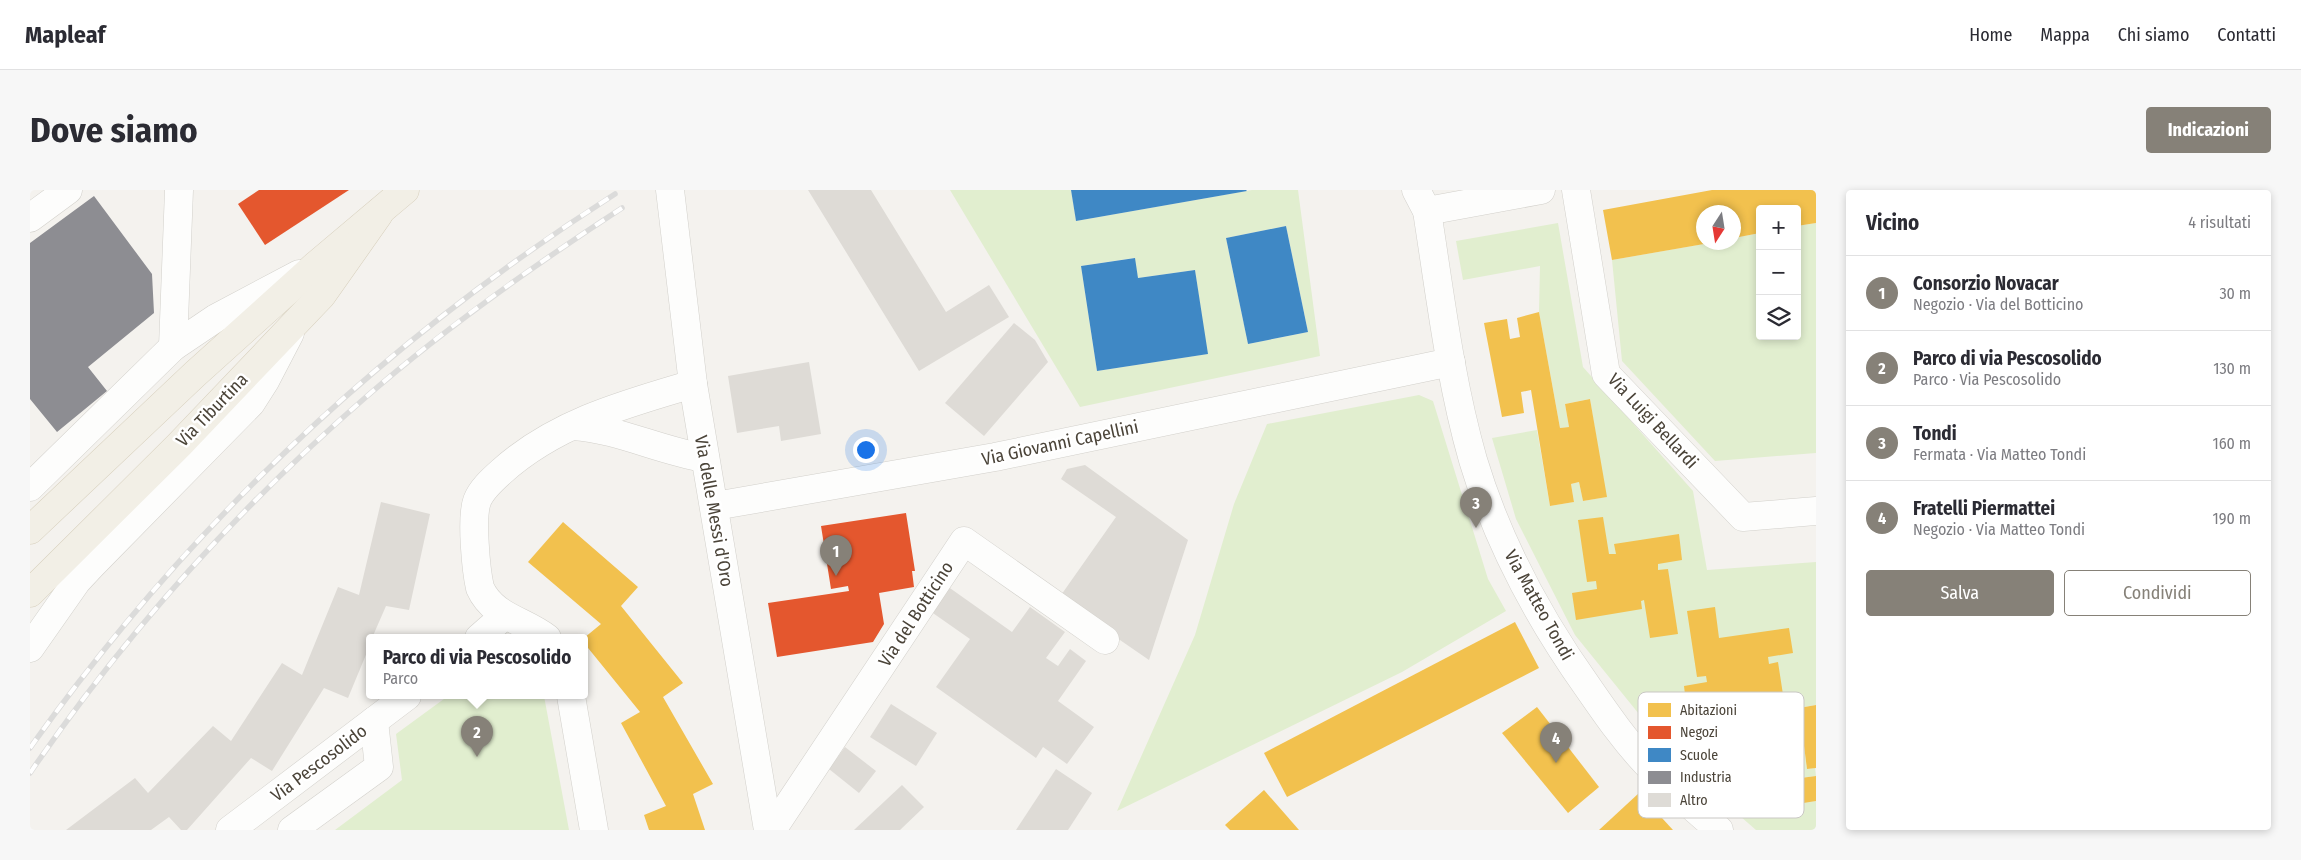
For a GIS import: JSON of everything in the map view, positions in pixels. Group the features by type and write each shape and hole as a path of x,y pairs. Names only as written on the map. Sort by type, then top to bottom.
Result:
{"main road":[{"name":"Via Tiburtina","path":"30,530 195,374 316,265 379,214 405,190"},
{"name":"Via Tiburtina","path":"30,593 179,445 322,295 379,214"}],"street":[{"path":"30,218 68,190"},
{"path":"173,347 179,190"},
{"path":"1421,201 1541,190"},
{"name":"Via Luigi Bellardi","path":"1576,190 1606,374 1744,517 1816,511"},
{"name":"Via delle Messi d'Oro","path":"675,193 694,384 768,830"},
{"name":"Via Matteo Tondi","path":"1421,201 1451,362 1474,460 1488,503 1513,561 1543,621 1571,664 1626,740 1638,753"},
{"name":"Via Tiburtina","path":"30,487 173,347 216,318 316,265"},
{"path":"30,648 77,581 90,566 251,403 278,358 292,327"},
{"name":"Via Giovanni Capellini","path":"715,506 995,457 1451,362"},
{"path":"542,634 535,629 504,616 490,604 480,588 475,511 481,493 509,466 551,436 615,408 694,384"},
{"path":"573,426 611,431 666,451 705,458"},
{"name":"Via del Botticino","path":"772,830 964,541 1105,640"},
{"path":"484,634 504,616"},
{"name":"Via Pescosolido","path":"230,830 403,699"},
{"path":"572,699 594,830"},
{"path":"254,812 292,830 379,767 374,722"},
{"name":"Via Matteo Tondi","path":"1706,818 1719,830"}],"green space":[{"path":"950,190 1071,190 1076,221 1252,190 1298,190 1320,356 1080,407","holes":["1286,226 1308,332 1248,344 1226,238","1134,258 1138,278 1195,270 1207,354 1097,371 1081,266"]},
{"path":"1558,223 1583,367 1693,491 1707,570 1816,562 1816,705 1804,707 1804,692 1638,692 1638,713 1575,635 1516,519 1492,438 1537,430 1550,506 1574,502 1571,484 1579,482 1583,501 1606,497 1590,399 1565,404 1569,427 1560,428 1539,312 1540,266 1463,280 1456,241"},
{"path":"1816,223 1816,453 1715,461 1622,361 1612,260 1696,245 1696,250 1741,250 1741,237 1756,234 1756,340 1801,340 1801,225"},
{"path":"1419,395 1433,401 1488,579 1506,611 1402,672 1117,811 1195,635 1234,504 1267,424"},
{"path":"444,699 545,699 569,830 335,830 402,780 396,734"},
{"path":"1804,746 1807,769 1815,768 1816,776 1804,778"},
{"path":"1816,801 1816,830 1756,830 1742,818 1804,818 1804,802"}],"building: Abitazioni":[{"path":"1712,190 1816,190 1816,223 1801,225 1801,205 1756,205 1756,234 1741,237 1741,205 1696,205 1696,245 1612,260 1603,210"},
{"path":"1539,312 1560,428 1569,427 1565,404 1590,399 1607,497 1583,501 1579,482 1571,484 1574,502 1550,506 1531,390 1521,392 1524,413 1502,417 1484,323 1507,319 1510,339 1520,337 1517,318"},
{"path":"1603,517 1609,554 1616,554 1614,544 1679,534 1682,560 1658,564 1658,570 1668,569 1678,634 1650,638 1644,600 1641,601 1642,609 1576,620 1572,593 1597,589 1596,581 1587,582 1578,520"},
{"path":"563,522 638,587 621,606 683,683 663,697 713,784 693,794 705,830 649,830 644,815 666,806 621,723 640,712 588,648 588,635 601,624 528,562"},
{"path":"1715,607 1719,638 1789,628 1793,653 1768,657 1769,664 1778,662 1783,692 1685,692 1684,686 1707,682 1706,676 1697,677 1687,611"},
{"path":"1515,622 1539,668 1287,797 1264,753"},
{"path":"1816,705 1816,768 1807,769 1804,746 1804,707"},
{"path":"1537,707 1599,787 1568,813 1502,733"},
{"path":"1816,776 1816,801 1804,803 1804,778"},
{"path":"1264,790 1299,830 1230,830 1225,825"},
{"path":"1638,794 1638,818 1662,818 1673,830 1599,830"}],"building: Negozi":[{"path":"259,190 349,190 265,245 238,204"},
{"path":"906,513 915,571 912,571 914,587 879,593 884,624 873,642 777,657 768,603 849,591 848,586 831,589 821,526"}],"building: Scuole":[{"path":"1071,190 1246,190 1247,191 1076,221"},
{"path":"1286,226 1308,332 1248,344 1226,238"},
{"path":"1135,258 1138,278 1195,270 1208,354 1097,371 1081,266"}],"building: Industria":[{"path":"94,196 152,274 154,313 88,367 107,391 57,432 30,399 30,243"}],"building: Altro":[{"path":"808,190 871,190 946,312 989,285 1009,317 919,371"},
{"path":"1014,323 1035,340 1048,362 984,436 945,403"},
{"path":"809,362 821,434 781,441 779,426 737,433 728,376"},
{"path":"1085,465 1188,540 1149,660 1059,598 1116,517 1061,479 1067,469"},
{"path":"381,502 430,514 409,610 386,606 374,634 366,634 366,655 348,698 324,688 272,771 251,758 187,830 181,830 169,817 151,830 66,830 135,778 148,793 213,726 231,741 282,663 302,675 338,587 359,595"},
{"path":"947,586 1012,632 1030,607 1065,632 1046,658 1058,666 1070,649 1086,661 1058,701 1094,727 1067,764 1043,747 1036,758 936,687 970,639 930,611"},
{"path":"891,704 937,733 916,766 870,737"},
{"path":"845,747 876,771 859,793 829,769"},
{"path":"1056,769 1092,793 1068,830 1016,830"},
{"path":"902,785 924,807 900,830 854,830"}],"railway":[{"path":"30,748 91,666 156,588 224,513 295,442 370,375 448,311 530,251 615,194"},
{"path":"30,773 66,721 144,622 228,528 319,439 427,346 523,275 622,208"}],"place":[{"name":"Tondi","path":"1476,528"},
{"name":"Consorzio Novacar","path":"836,576"},
{"name":"Parco di via Pescosolido","path":"477,757"},
{"name":"Fratelli Piermattei","path":"1556,763"}]}
